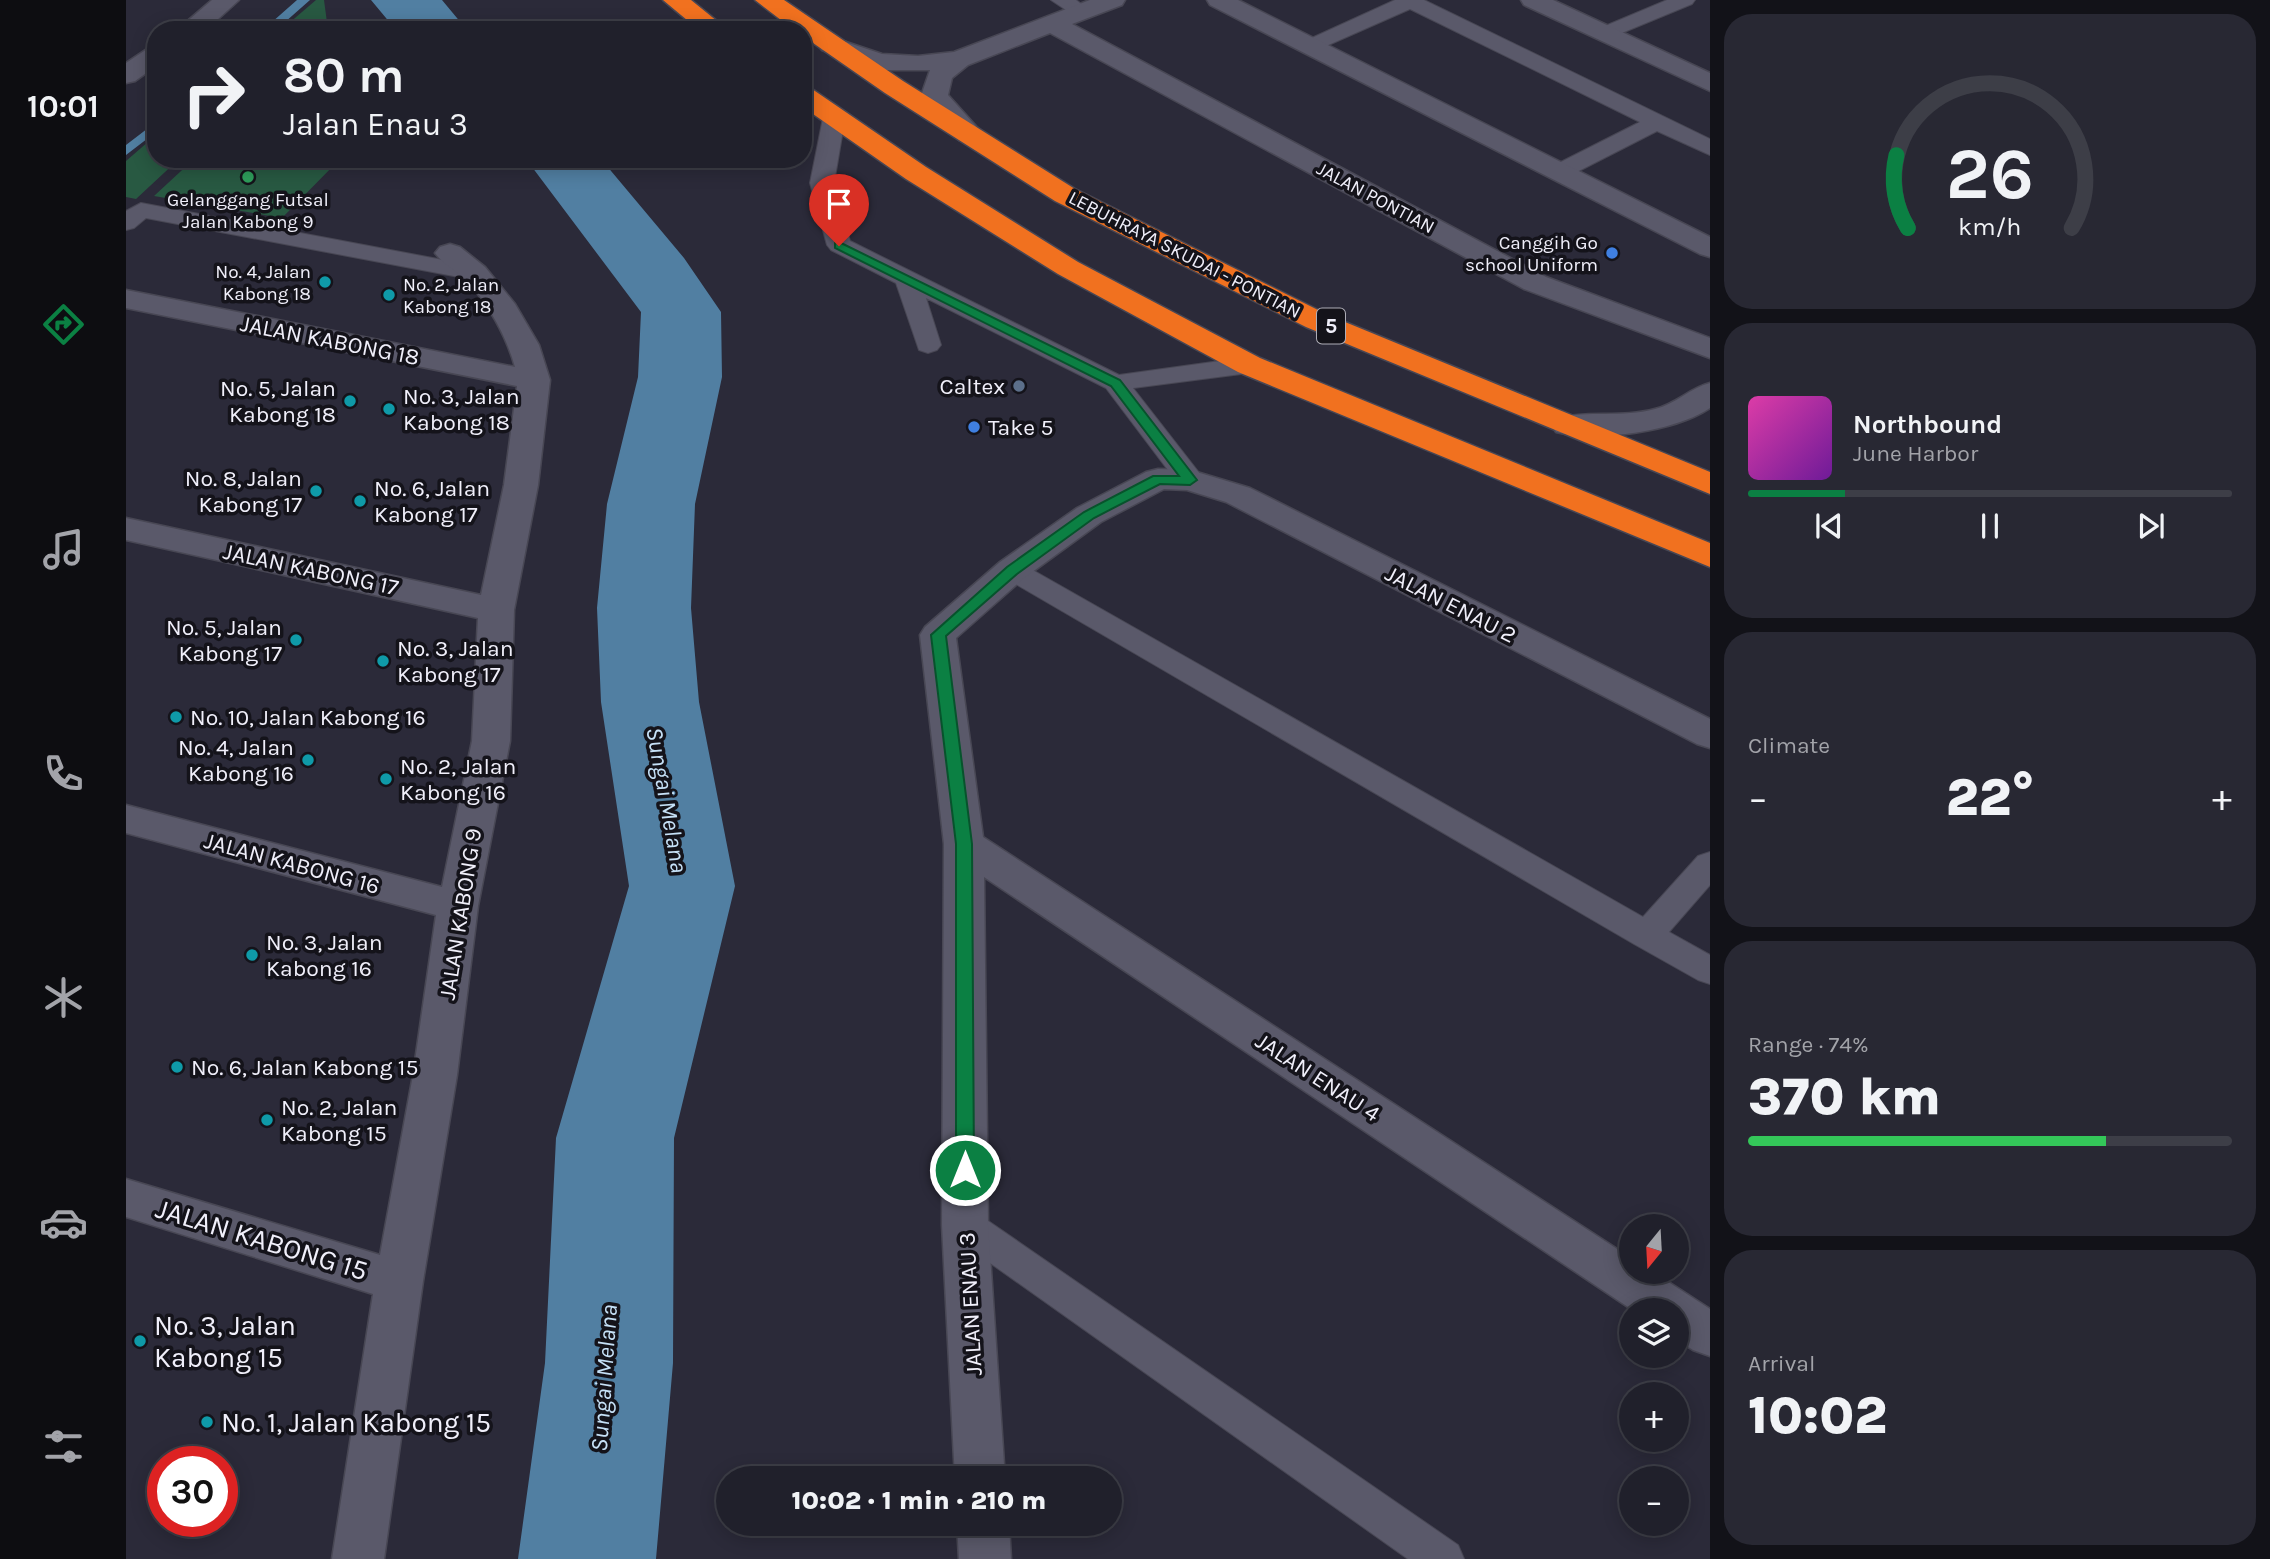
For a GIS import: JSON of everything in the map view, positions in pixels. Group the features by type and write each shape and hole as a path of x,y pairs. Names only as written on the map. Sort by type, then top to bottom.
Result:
{"highway":[{"path":"675,0 703,21"},
{"name":"LEBUHRAYA SKUDAI - PONTIAN","path":"767,0 797,21"},
{"name":"LEBUHRAYA SKUDAI - PONTIAN","path":"812,32 1065,195 1317,321 1710,484"},
{"path":"812,102 1068,268 1249,365 1710,556"}],"street":[{"path":"201,21 227,0"},
{"path":"969,134 934,96 940,75 959,59 1065,12 1113,0"},
{"path":"1219,0 1710,248"},
{"path":"1533,0 1710,83"},
{"name":"JALAN PONTIAN","path":"1065,12 1535,283 1710,349"},
{"path":"831,45 878,62 918,64 959,59"},
{"path":"127,73 147,60"},
{"name":"JALAN KABONG 9","path":"358,1559 399,1281 435,1075 458,906 491,741 496,610 521,485 534,380 524,345 504,310 463,263"},
{"name":"JALAN KABONG 18","path":"126,299 534,380"},
{"path":"1567,425 1631,424 1673,413 1710,393"},
{"name":"JALAN ENAU 3","path":"980,1466 965,1224 964,844 938,635 1012,570 1089,515 1158,479 1190,480"},
{"name":"JALAN ENAU 2","path":"1190,480 1238,495 1710,735"},
{"name":"JALAN KABONG 17","path":"126,529 496,610"},
{"name":"JALAN KABONG 16","path":"126,819 458,906"},
{"name":"JALAN ENAU 4","path":"964,844 1654,1298"},
{"name":"JALAN KABONG 15","path":"126,1198 399,1281"},
{"name":"JALAN ENAU 4","path":"1689,1321 1710,1335"},
{"path":"984,1536 985,1559"}],"lane":[{"path":"1605,33 1685,0"},
{"path":"1310,46 1410,1 1710,148"},
{"path":"834,118 822,183 839,246 1115,383 1190,480"},
{"path":"1559,172 1657,121"},
{"path":"126,223 141,210 463,263"},
{"path":"908,281 929,345"},
{"path":"1115,383 1249,365"},
{"path":"1012,570 1710,971"},
{"path":"1646,935 1710,864"},
{"path":"965,1224 1433,1555"}],"green space":[{"path":"316,0 324,0 327,21 292,21"},
{"path":"147,143 147,168 169,168 136,199 126,197 126,161"},
{"name":"Gelanggang Futsal Jalan Kabong 9","path":"184,168 331,168 282,218 154,196"}],"waterway":[{"path":"280,21 304,0"},
{"name":"Sungai Melana","path":"404,0 425,21"},
{"path":"126,151 147,134"},
{"name":"Sungai Melana","path":"569,168 656,275 681,312 680,377 651,504 644,608 650,702 682,886 615,1138 609,1363 587,1559"}],"place":[{"name":"Gelanggang Futsal Jalan Kabong 9","path":"248,177"},
{"name":"Canggih Go school Uniform","path":"1612,253"},
{"name":"No. 4, Jalan Kabong 18","path":"325,282"},
{"name":"No. 2, Jalan Kabong 18","path":"389,295"},
{"name":"Caltex","path":"1019,386"},
{"name":"No. 5, Jalan Kabong 18","path":"350,401"},
{"name":"No. 3, Jalan Kabong 18","path":"389,409"},
{"name":"Take 5","path":"974,427"},
{"name":"No. 8, Jalan Kabong 17","path":"316,491"},
{"name":"No. 6, Jalan Kabong 17","path":"360,501"},
{"name":"No. 5, Jalan Kabong 17","path":"296,640"},
{"name":"No. 3, Jalan Kabong 17","path":"383,661"},
{"name":"No. 10, Jalan Kabong 16","path":"176,717"},
{"name":"No. 4, Jalan Kabong 16","path":"308,760"},
{"name":"No. 2, Jalan Kabong 16","path":"386,779"},
{"name":"No. 3, Jalan Kabong 16","path":"252,955"},
{"name":"No. 6, Jalan Kabong 15","path":"177,1067"},
{"name":"No. 2, Jalan Kabong 15","path":"267,1120"},
{"name":"No. 3, Jalan Kabong 15","path":"140,1341"},
{"name":"No. 1, Jalan Kabong 15","path":"207,1422"}],"route":[{"path":"839,246 1115,383 1190,480 1158,479 1089,515 1012,570 938,635 964,844 965,1170"}]}
